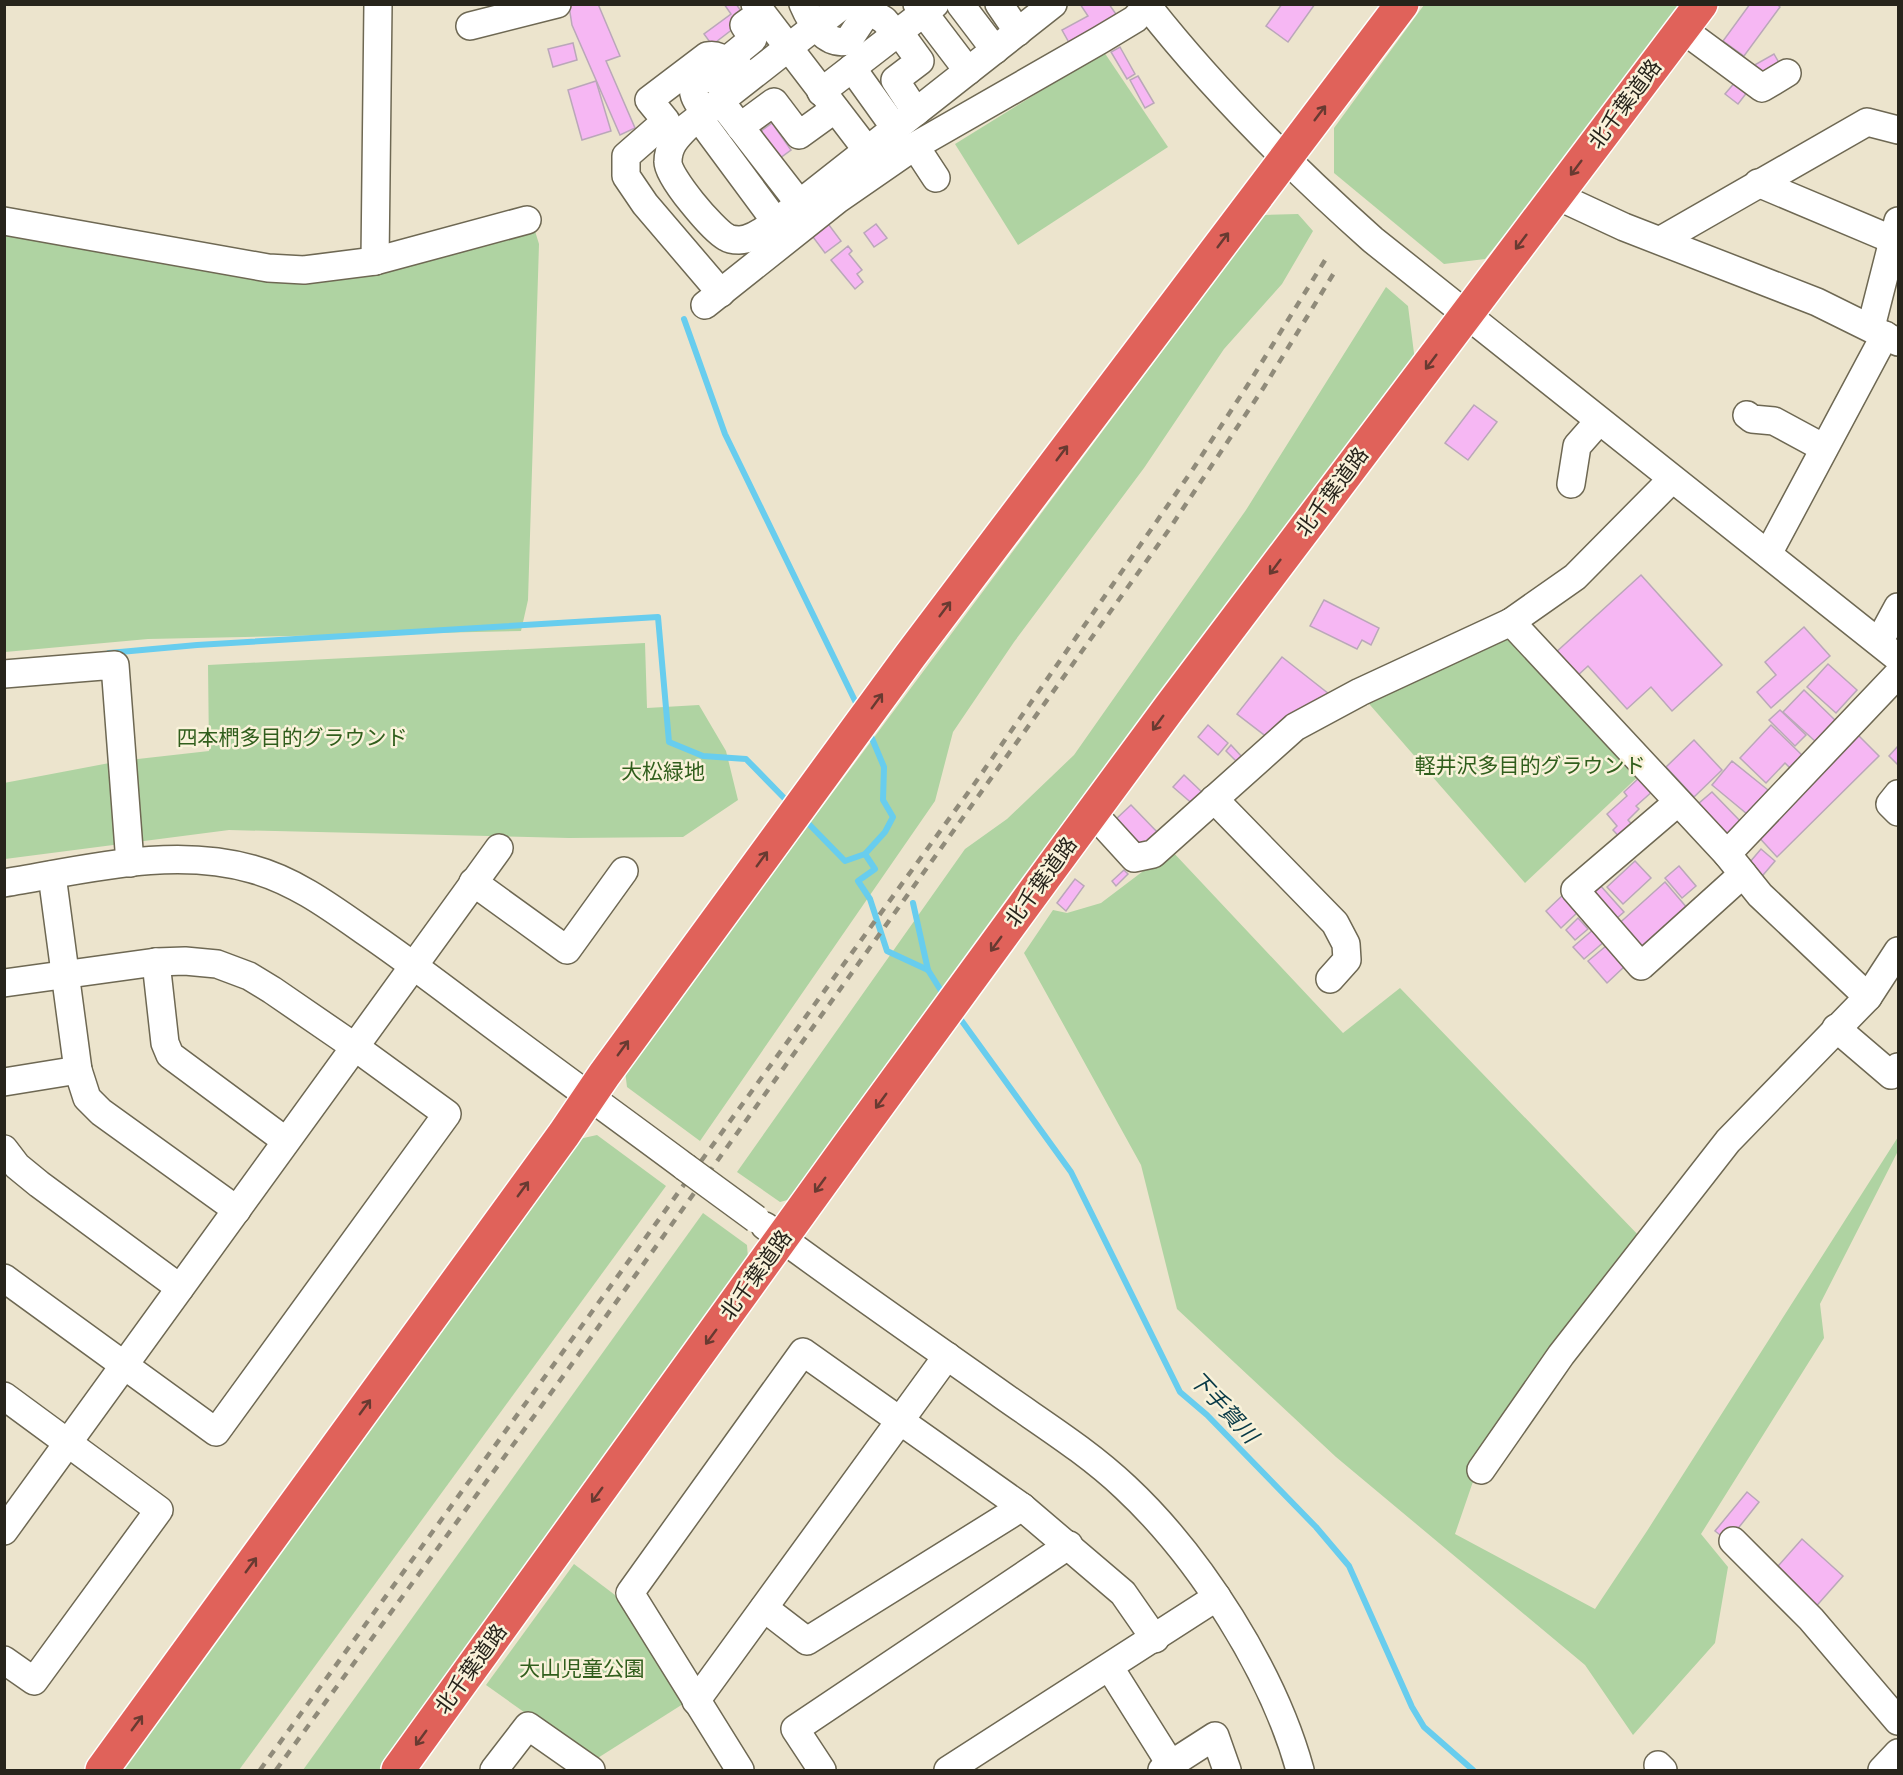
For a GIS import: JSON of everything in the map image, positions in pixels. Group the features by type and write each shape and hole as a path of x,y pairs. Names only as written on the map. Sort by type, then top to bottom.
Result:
{"highway":[{"path":"102,1770 564,1134 601,1105 728,906 910,656 1402,4"},
{"name":"北千葉道路","path":"398,1770 1092,812 1691,17"}],"street":[{"path":"375,261 378,4"},
{"path":"470,26 556,4"},
{"path":"844,4 810,15 788,48 703,115 669,146 667,165 678,183 712,226 728,238 741,240 767,228 1053,4"},
{"path":"999,4 1018,32"},
{"path":"767,228 726,174 694,96 694,87 701,80 706,78 715,80 725,70 725,64 717,56 707,56 649,100 666,121 626,156 626,176 713,299 837,200 915,146 1100,40 1134,19 1147,5 1215,88 1284,159 1373,240 1889,650 1899,607"},
{"path":"867,150 847,100 852,68 897,33 925,7 968,71"},
{"path":"748,79 731,57 753,39 744,25 758,9 788,48 847,100 905,120"},
{"path":"810,15 824,36 832,42 848,41 864,17 874,14 897,33 920,61 895,80 905,120"},
{"path":"1691,17 1762,88 1787,73"},
{"path":"965,18 995,50"},
{"path":"740,127 774,102 799,135 847,100 852,68"},
{"path":"703,115 740,127 799,203"},
{"path":"1660,240 1867,122 1899,130"},
{"path":"915,146 936,178"},
{"path":"1758,183 1897,234 1885,335 1768,554"},
{"path":"1555,195 1624,227 1817,302 1885,335"},
{"path":"4,221 268,268 304,270 375,261 527,220"},
{"path":"1747,415 1752,419 1774,421 1824,448"},
{"path":"1571,484 1577,446 1599,420"},
{"path":"1092,812 1134,858 1153,854 1295,727 1360,692 1511,622 1575,576 1671,479"},
{"path":"1511,622 1735,864 1760,895 1868,997"},
{"path":"4,674 115,665 130,863"},
{"path":"1678,802 1575,890 1641,966 1735,864 1899,674"},
{"path":"1899,794 1890,804 1899,812"},
{"path":"1214,799 1335,923 1346,944 1347,960 1330,979"},
{"path":"4,1531 498,848"},
{"path":"4,883 130,863 176,860 213,862 252,869 279,879 324,902 413,965 782,1239 1095,1461 1125,1486 1182,1547 1217,1598 1245,1644 1272,1696 1300,1770"},
{"path":"473,882 567,950 624,872"},
{"path":"52,875 78,1070 87,1098 101,1113 237,1210"},
{"path":"1481,1470 1561,1355 1728,1141 1868,997 1899,951"},
{"path":"4,983 156,962 185,961 217,964 249,976 355,1047 447,1114 216,1432 4,1278"},
{"path":"156,962 165,1043 170,1055 286,1141"},
{"path":"1836,1028 1891,1075 1899,1067"},
{"path":"4,1082 78,1070"},
{"path":"4,1149 17,1166 39,1184 180,1288"},
{"path":"740,1770 630,1593 803,1352 1022,1506 1123,1593 1155,1639"},
{"path":"696,1701 947,1356"},
{"path":"4,1396 159,1510 34,1682 4,1660"},
{"path":"764,1608 807,1641 1022,1506"},
{"path":"1733,1541 1811,1619 1899,1721"},
{"path":"822,1770 795,1729 1069,1545"},
{"path":"948,1770 1217,1598"},
{"path":"1110,1668 1167,1768 1215,1736 1227,1770"},
{"path":"494,1770 528,1726 591,1770"},
{"path":"1882,1770 1899,1753"}],"green space":[{"path":"1424,5 1683,5 1485,259 1444,264 1334,173 1334,128"},
{"path":"1104,52 1168,147 1018,245 955,144"},
{"path":"1298,214 1313,231 1282,284 1224,349 1144,468 1014,642 953,732 935,801 700,1141 627,1087 625,1071 1264,215"},
{"path":"526,227 535,231 539,244 528,600 521,631 148,639 5,652 4,229 312,275"},
{"path":"1386,287 1408,306 1415,361 795,1198 780,1202 737,1172 965,849 1007,819 1074,755 1246,510"},
{"name":"軽井沢多目的グラウンド","path":"1507,628 1644,771 1525,883 1364,698"},
{"name":"大松緑地","path":"645,643 647,708 699,705 726,751 738,800 683,837 569,838 229,830 5,859 4,783 120,761 209,751 208,665"},
{"path":"1171,850 1343,1033 1400,988 1642,1239 1478,1467 1455,1534 1595,1609 1898,1137 1898,1151 1820,1304 1824,1338 1701,1534 1728,1567 1715,1643 1633,1735 1585,1665 1336,1457 1177,1309 1141,1165 1024,953 1053,910 1067,913 1101,903"},
{"path":"597,1135 666,1186 239,1770 123,1770 579,1139"},
{"path":"703,1213 747,1245 748,1258 379,1770 303,1770"},
{"name":"大山児童公園","path":"574,1564 615,1595 683,1704 593,1761 486,1685"}],"building":[{"path":"598,4 620,56 606,61 635,128 620,135 572,25 569,6"},
{"path":"724,4 736,4 744,15 738,25 712,45 704,34 731,14"},
{"path":"1080,4 1109,4 1120,20 1072,48 1062,30 1088,16"},
{"path":"1282,4 1315,4 1288,42 1266,26"},
{"path":"1750,4 1777,4 1780,7 1744,56 1723,41"},
{"path":"573,43 577,60 553,67 548,49"},
{"path":"1120,47 1135,74 1127,79 1111,52"},
{"path":"1774,54 1782,68 1759,81 1751,67"},
{"path":"1138,76 1154,103 1145,108 1130,80"},
{"path":"596,81 611,131 582,140 568,90"},
{"path":"1736,81 1748,91 1738,104 1725,94"},
{"path":"772,123 791,150 776,161 757,134"},
{"path":"826,221 841,241 825,253 810,233"},
{"path":"876,224 887,238 874,247 864,233"},
{"path":"848,246 852,251 849,254 862,270 857,274 863,282 855,289 831,260"},
{"path":"1474,405 1497,422 1468,460 1445,443"},
{"path":"1641,575 1722,665 1672,711 1651,687 1627,709 1588,666 1576,677 1554,654"},
{"path":"1324,600 1379,628 1371,645 1362,640 1357,649 1310,626"},
{"path":"1804,627 1830,656 1771,708 1757,692 1776,675 1765,662"},
{"path":"1282,657 1329,694 1272,741 1237,714"},
{"path":"1828,664 1857,690 1836,713 1807,687"},
{"path":"1804,690 1836,721 1816,742 1783,712"},
{"path":"1780,710 1806,735 1795,746 1769,720"},
{"path":"1208,725 1228,743 1218,755 1198,737"},
{"path":"1771,725 1805,758 1793,771 1785,763 1766,783 1740,758"},
{"path":"1856,733 1879,756 1777,857 1755,833"},
{"path":"1694,740 1722,770 1694,797 1666,767"},
{"path":"1231,745 1242,757 1237,762 1226,751"},
{"path":"1898,746 1898,765 1889,756"},
{"path":"1732,761 1768,790 1747,814 1712,785"},
{"path":"1184,775 1205,795 1195,806 1173,787"},
{"path":"1641,776 1654,790 1636,806 1639,809 1628,820 1636,829 1623,841 1613,830 1617,826 1607,814 1627,796 1624,792"},
{"path":"1712,792 1743,824 1724,842 1698,804"},
{"path":"1131,805 1161,836 1146,850 1116,819"},
{"path":"1761,849 1775,861 1758,881 1744,869"},
{"path":"1635,861 1651,878 1623,904 1607,887"},
{"path":"1679,866 1696,886 1682,898 1665,878"},
{"path":"1124,870 1128,874 1116,886 1112,881"},
{"path":"1075,879 1084,886 1066,911 1057,903"},
{"path":"1665,882 1688,909 1637,954 1614,928"},
{"path":"1599,884 1624,912 1610,924 1586,896"},
{"path":"1564,894 1579,911 1561,928 1546,911"},
{"path":"1578,918 1588,929 1575,940 1566,930"},
{"path":"1594,929 1605,941 1584,959 1573,947"},
{"path":"1606,946 1624,967 1607,983 1588,961"},
{"path":"1747,1492 1759,1502 1728,1541 1715,1531"},
{"path":"1802,1539 1843,1576 1812,1611 1771,1574"}],"waterway":[{"path":"684,319 725,434 859,709"},
{"path":"109,653 197,645 658,617 669,742 703,756 746,759 790,804"},
{"path":"803,818 845,861 865,854 885,832 893,817 883,800 884,767 868,729"},
{"path":"865,854 875,869 858,881 870,899 887,951 928,970"},
{"path":"913,903 928,970 945,997"},
{"name":"下手賀川","path":"956,1013 1071,1172 1180,1392 1207,1415 1316,1527 1349,1566 1412,1707 1424,1727 1473,1770"}],"railway":[{"path":"260,1770 975,783 1193,469 1327,257"},
{"path":"276,1770 564,1375 1168,531 1264,387 1337,268"}],"park label":[{"name":"四本椚多目的グラウンド","path":"292,738"}]}
